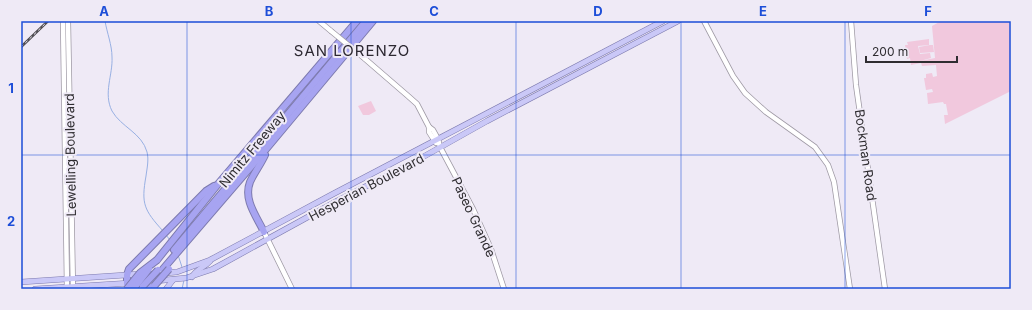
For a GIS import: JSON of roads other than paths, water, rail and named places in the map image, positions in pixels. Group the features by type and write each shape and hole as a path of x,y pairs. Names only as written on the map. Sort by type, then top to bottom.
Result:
{"highway":[{"name":"Nimitz Freeway","path":"134,288 218,184 357,21"},
{"path":"148,288 366,21"},
{"name":"Nimitz Freeway","path":"183,246 373,21"},
{"path":"264,232 250,203 248,188 267,148"},
{"path":"127,286 127,275 129,269 206,191 218,184"},
{"path":"127,286 140,273 157,260"}],"main road":[{"name":"Hesperian Boulevard","path":"21,282 66,278 155,274 180,271 210,260 663,21"},
{"name":"Hesperian Boulevard","path":"35,289 127,286 189,278 213,269 678,21"},
{"path":"641,40 649,28"},
{"path":"189,278 195,272 203,268 210,260"},
{"path":"166,289 173,280"}],"street":[{"name":"Lewelling Boulevard","path":"63,21 67,288"},
{"name":"Lewelling Boulevard","path":"68,21 73,288"},
{"name":"Paseo Grande","path":"320,21 413,100 429,127 433,130 436,140 473,209 491,249 504,289"},
{"path":"704,21 733,76 745,93 766,112 815,147 828,165 834,182 850,289"},
{"name":"Bockman Road","path":"851,21 856,85 885,289"},
{"path":"264,232 292,289"}],"waterway":[{"path":"105,21 112,52 112,64 108,91 109,104 116,117 141,140 147,152 148,161 144,200 148,212 163,231"},
{"path":"166,235 170,240"},
{"path":"178,255 182,267"},
{"path":"182,289 184,280"}],"railway":[{"path":"21,47 48,21"}],"district":[{"name":"SAN LORENZO","path":"352,51"}]}
